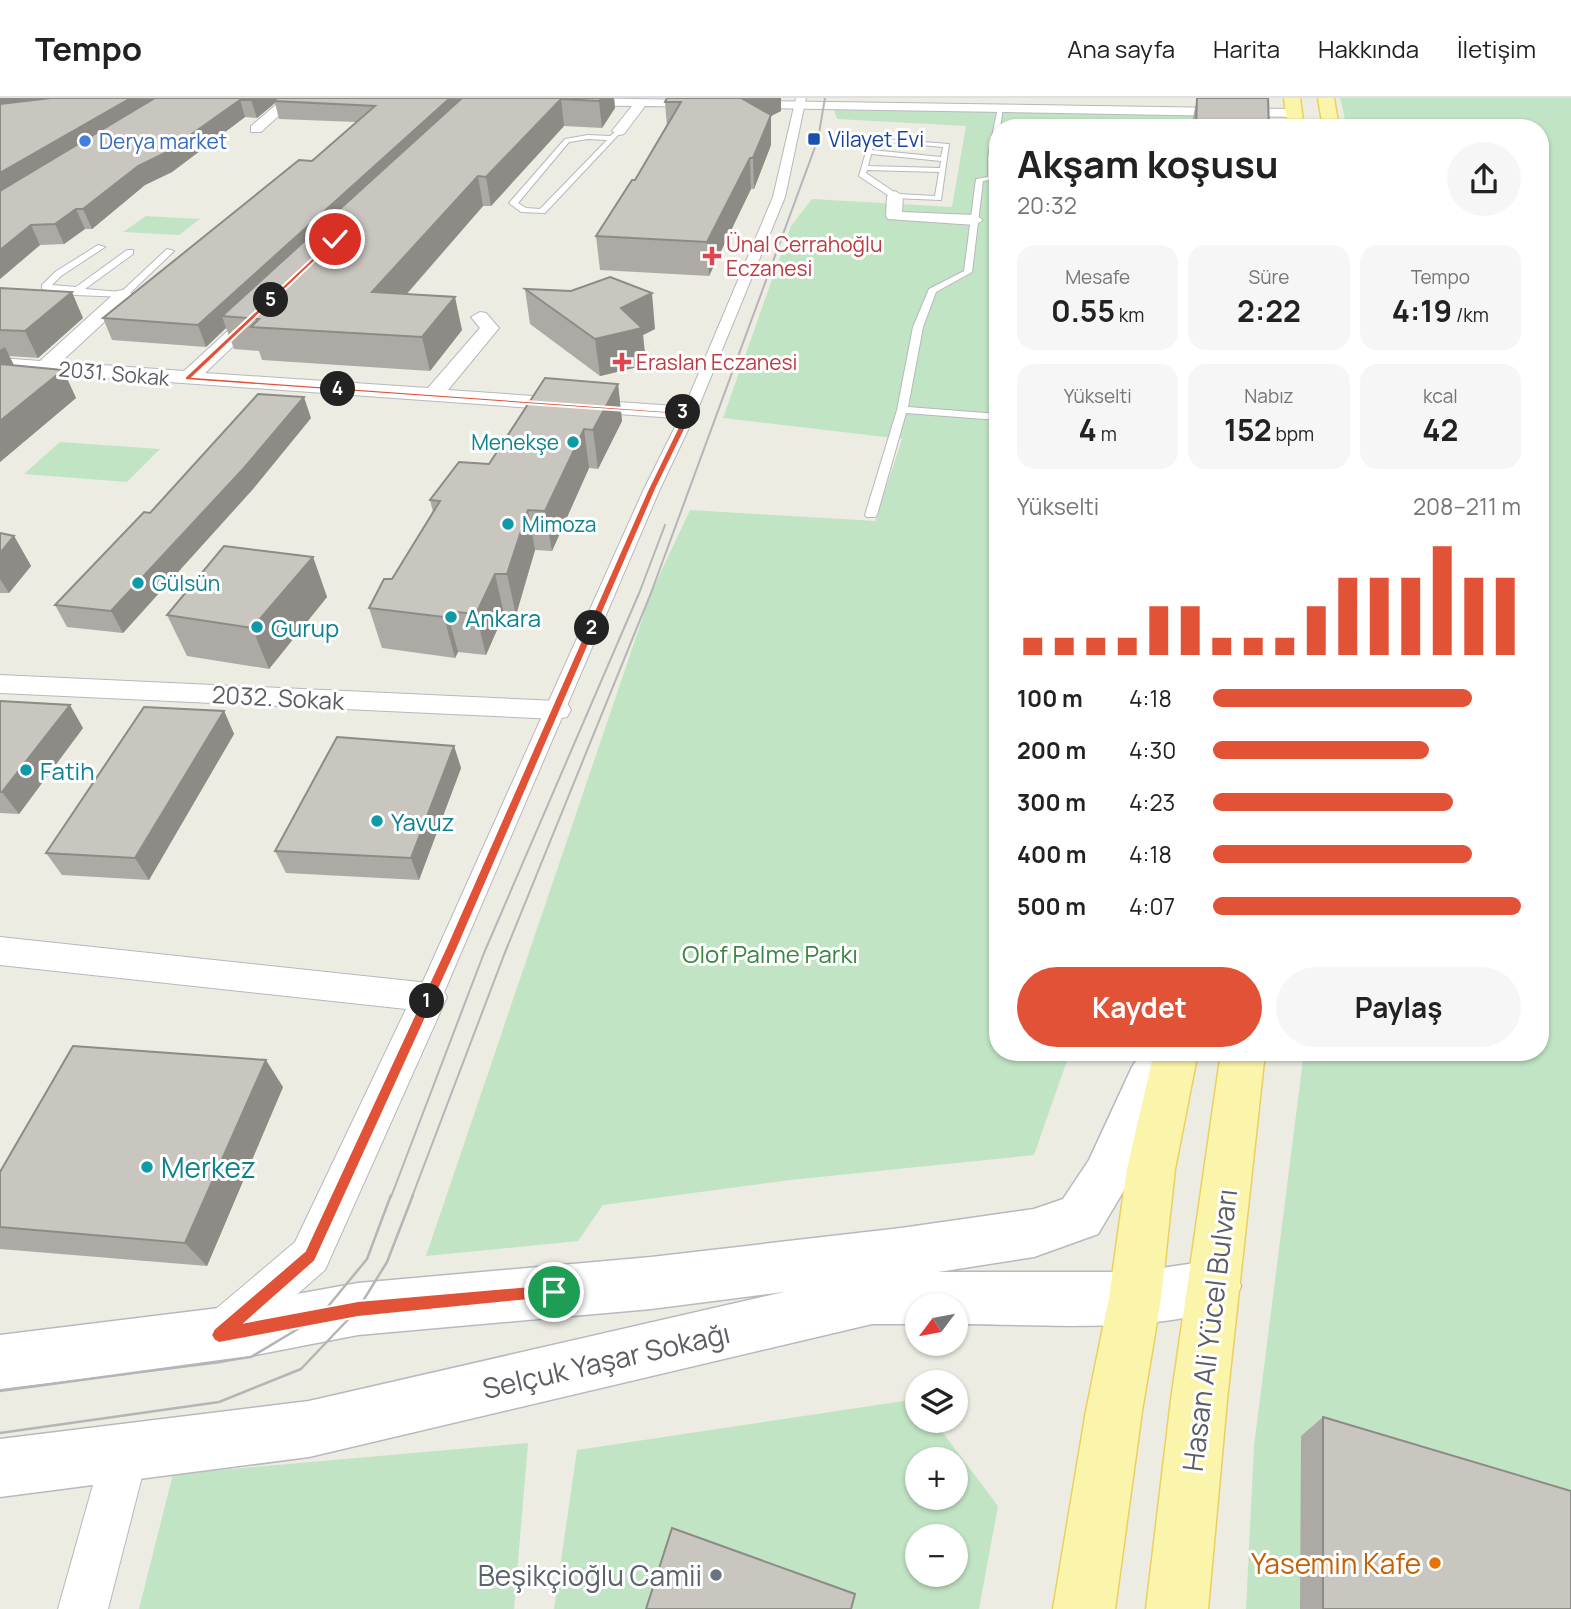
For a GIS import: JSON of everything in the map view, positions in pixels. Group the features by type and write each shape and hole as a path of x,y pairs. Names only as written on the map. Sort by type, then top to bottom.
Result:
{"main road":[{"path":"1309,119 1326,98"},
{"path":"0,1362 219,1335 358,1309 651,1283 1034,1233 1080,1217 1106,1176 1148,1081 1161,1061"},
{"path":"1084,1609 1114,1411 1135,1298 1151,1169 1174,1061"},
{"name":"Hasan Ali Yücel Bulvarı","path":"1177,1609 1199,1400 1242,1061"},
{"name":"Selçuk Yaşar Sokağı","path":"0,1468 309,1429 872,1298 1135,1298 1215,1286"}],"street":[{"path":"256,128 292,98"},
{"path":"1266,98 1267,105 1309,119"},
{"path":"562,101 960,103 1000,108 1309,119"},
{"path":"615,135 642,102"},
{"path":"219,1335 310,1256 557,710 652,489 689,413 779,197 801,102"},
{"path":"897,192 894,216 975,220"},
{"path":"45,367 123,295"},
{"path":"187,379 276,295"},
{"path":"432,396 490,328 480,317"},
{"name":"2031. Sokak","path":"0,364 689,413"},
{"name":"2032. Sokak","path":"0,684 557,710"},
{"path":"0,951 429,997"},
{"path":"83,1609 125,1453"}],"lane":[{"path":"998,119 1000,108"},
{"path":"615,135 542,211 524,210 513,202 567,141 615,135"},
{"path":"872,139 927,143 947,145 938,198 897,192 862,174 872,139"},
{"path":"905,178 927,143"},
{"path":"868,152 945,159"},
{"path":"863,168 943,170"},
{"path":"872,514 902,410 918,327 932,291 968,272 980,178 989,179"},
{"path":"101,247 58,274 45,287 123,295 170,251"},
{"path":"75,292 130,252"},
{"path":"902,410 989,416"}],"green space":[{"path":"1340,98 1571,98 1571,1609 1246,1609 1254,1446 1303,1061 1549,1061 1549,119 1345,119"},
{"name":"Olof Palme Parkı","path":"834,110 1197,115 1193,119 989,119 989,1061 1067,1061 1034,1155 790,1180 603,1205 578,1241 426,1256 651,593 690,510 875,521 902,439 723,418 791,226 812,199 952,207 966,126 837,119"},
{"path":"146,216 200,219 179,235 123,232"},
{"path":"60,442 160,449 127,482 24,474"},
{"path":"905,1401 905,1433 943,1433 954,1447 905,1447 905,1510 968,1510 968,1466 998,1506 979,1609 554,1609 577,1450"},
{"path":"528,1443 514,1609 139,1609 173,1474"}],"building":[{"path":"51,98 131,98 0,173 0,104"},
{"path":"155,98 254,98 240,100 165,153 138,166 83,209 76,209 55,224 31,225 0,250 0,191"},
{"path":"277,98 450,98 198,325 103,318 299,160 312,161 375,106 274,101"},
{"path":"462,98 601,98 599,101 561,99 486,177 478,176 372,292 455,297 422,337 251,327 259,319 222,316"},
{"path":"667,98 746,98 743,99 771,115 753,158 750,158 707,242 596,236 632,180 635,180 681,102 665,102"},
{"path":"1197,98 1268,98 1269,119 1196,119"},
{"path":"610,277 652,293 621,308 642,328 595,339 525,289 571,291"},
{"path":"0,288 72,292 25,331 0,330"},
{"path":"0,364 63,370 0,421"},
{"path":"545,378 618,384 593,430 584,429 545,511 528,510 507,574 495,574 476,614 447,611 444,617 369,608 384,579 392,579 440,501 430,500 459,462 489,464"},
{"path":"258,394 304,397 244,468 111,611 55,605 144,512 150,513"},
{"path":"0,533 14,536 0,553"},
{"path":"224,546 313,557 252,628 167,615"},
{"path":"0,701 70,705 2,792 0,792"},
{"path":"144,707 224,711 135,858 46,853"},
{"name":"Yavuz","path":"337,737 454,746 411,858 275,851"},
{"name":"Merkez","path":"73,1046 266,1060 185,1243 0,1227 0,1172"},
{"name":"Yasemin Kafe","path":"1323,1417 1571,1491 1571,1609 1323,1609"},
{"name":"Beşikçioğlu Camii","path":"672,1528 855,1594 851,1609 646,1609"}],"tram line":[{"path":"412,1197 504,955 651,593 818,139 825,98"},
{"path":"391,1197 484,953 640,591 665,525"},
{"path":"0,1391 251,1357 321,1315 367,1259 391,1195"},
{"path":"0,1433 219,1402 301,1369 358,1309 387,1262 413,1195"}],"place":[{"name":"Vilayet Evi","path":"814,139"},
{"name":"Derya market","path":"85,141"},
{"name":"Ünal Cerrahoğlu Eczanesi","path":"712,256"},
{"name":"Eraslan Eczanesi","path":"622,362"},
{"name":"Menekşe","path":"573,442"},
{"name":"Mimoza","path":"508,524"},
{"name":"Gülsün","path":"138,583"},
{"name":"Ankara","path":"451,617"},
{"name":"Gurup","path":"257,627"},
{"name":"Fatih","path":"26,770"},
{"name":"Yavuz","path":"377,821"},
{"name":"Merkez","path":"147,1167"},
{"name":"Yasemin Kafe","path":"1435,1563"},
{"name":"Beşikçioğlu Camii","path":"716,1575"}],"route":[{"path":"335,239 187,379 689,413 652,489 452,947 310,1256 219,1335 358,1309 554,1292"}]}
